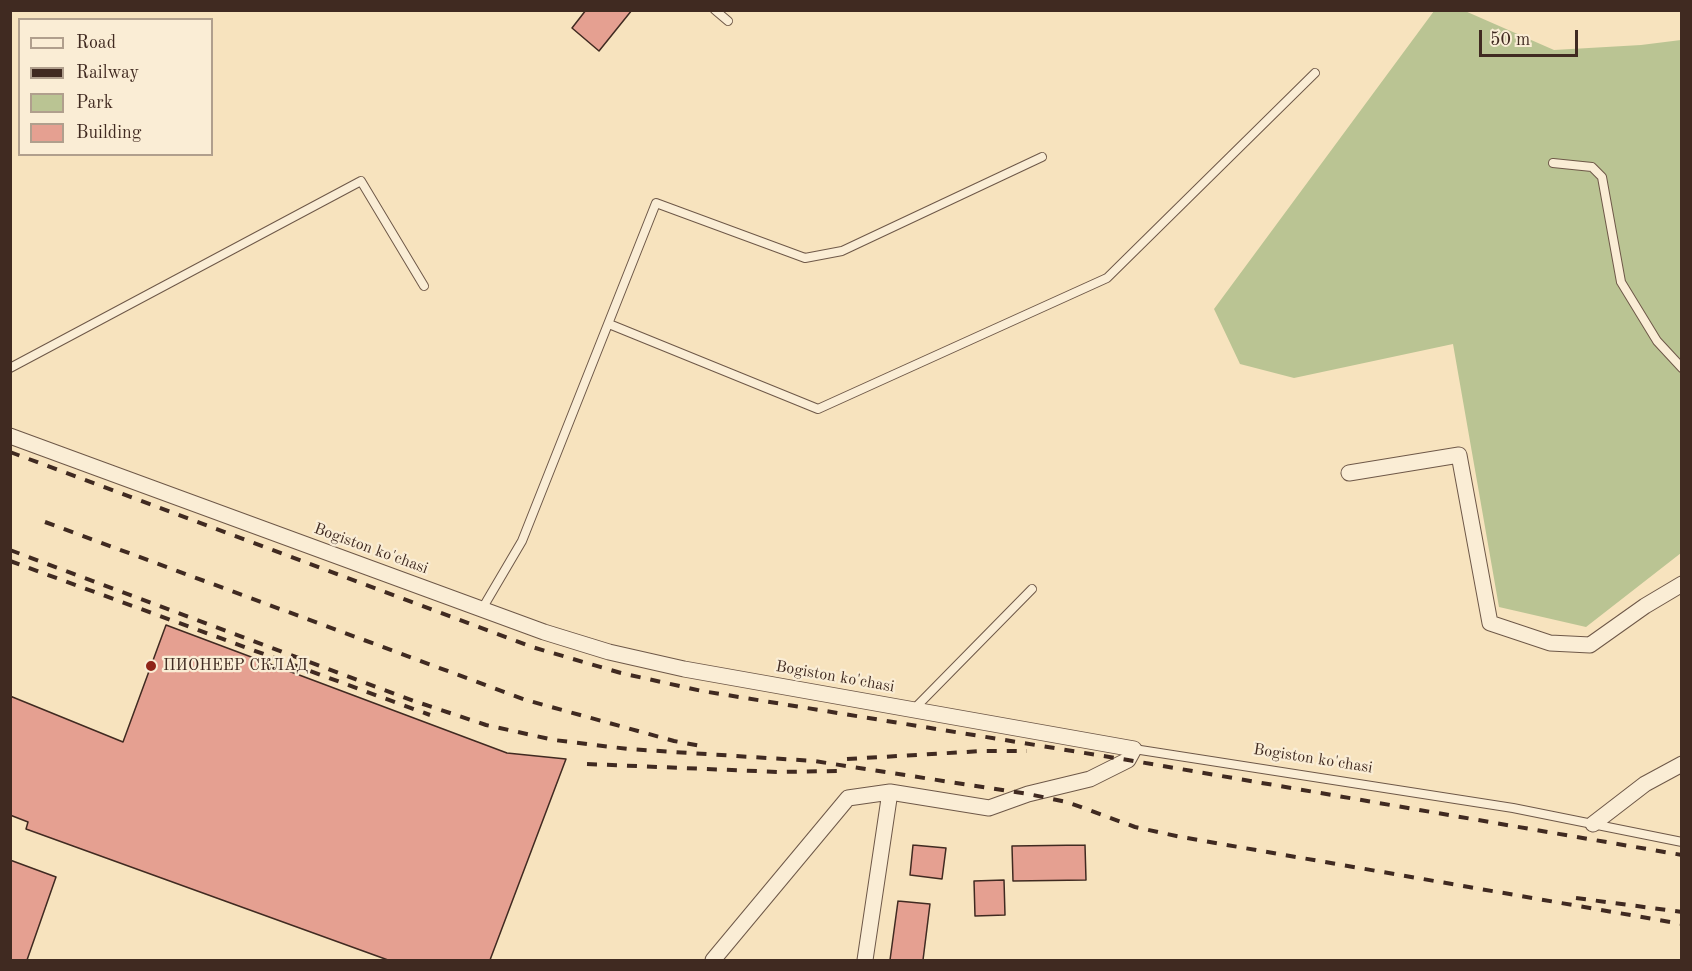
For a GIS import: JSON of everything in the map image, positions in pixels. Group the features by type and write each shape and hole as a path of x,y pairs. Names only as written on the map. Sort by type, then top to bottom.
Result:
{"street":[{"name":"Bogiston ko'chasi","path":"10,436 544,632 609,652 684,669 1134,749"},
{"path":"1349,473 1459,455 1490,623 1550,642 1590,645 1645,606 1682,584"},
{"path":"713,960 848,798 890,792 988,808 1028,794 1090,779 1128,760 1134,749"},
{"path":"1593,824 1645,784 1682,764"},
{"path":"865,960 890,792"}],"lane":[{"path":"715,10 728,21"},
{"path":"609,324 818,409 1107,278 1315,73"},
{"path":"482,609 522,542 657,203 805,258 842,251 1042,157"},
{"path":"1553,163 1592,167 1602,177 1621,282 1657,341 1682,368"},
{"path":"10,368 361,181 424,286"},
{"path":"914,709 1032,589"},
{"name":"Bogiston ko'chasi","path":"1134,749 1513,808 1682,842"}],"green space":[{"path":"1434,11 1465,11 1554,50 1641,45 1681,40 1681,553 1586,627 1499,607 1453,344 1294,378 1240,364 1214,309"}],"building":[{"path":"586,10 632,10 599,51 572,28"},
{"path":"166,625 507,753 566,759 490,960 388,960 26,829 28,822 10,815 10,696 123,742"},
{"path":"913,845 946,848 942,879 910,875"},
{"path":"1085,845 1086,880 1013,881 1012,846"},
{"path":"10,860 56,877 27,960 10,960"},
{"path":"1004,880 1005,915 975,916 974,881"},
{"path":"898,901 930,904 923,960 890,960"}],"railway":[{"path":"10,452 532,647 621,673 702,691 1128,760 1682,855"},
{"path":"45,522 526,700 674,741 706,747"},
{"path":"10,550 414,701 486,725 554,740 628,749 814,761 1028,794 1067,802 1135,827 1181,837 1682,924"},
{"path":"10,561 430,715"},
{"path":"847,759 983,751 1027,751"},
{"path":"587,764 779,772 839,771"},
{"path":"1576,898 1682,912"}],"place":[{"name":"ПИОНЕЕР СКЛАД","path":"151,666"}]}
